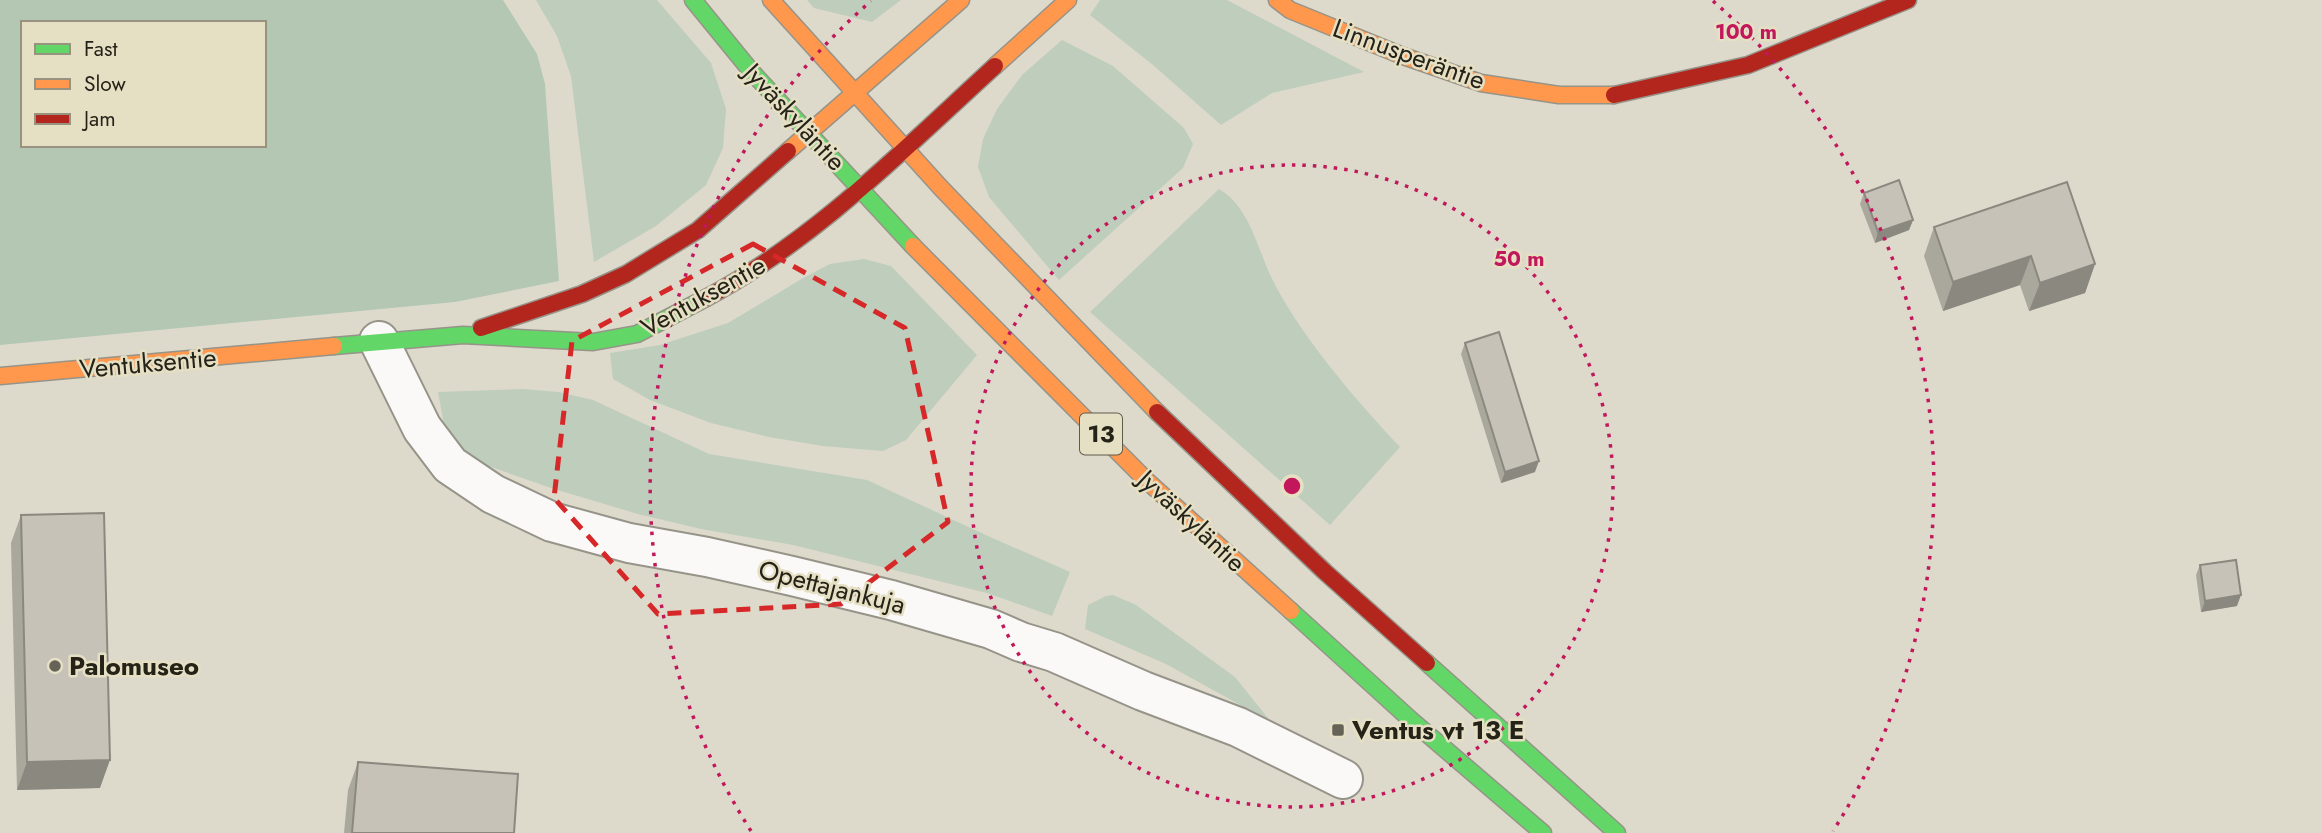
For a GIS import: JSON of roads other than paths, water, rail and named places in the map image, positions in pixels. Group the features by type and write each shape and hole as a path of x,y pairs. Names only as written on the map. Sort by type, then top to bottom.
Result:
{"main road":[{"name":"Jyväskyläntie","path":"693,0 751,71 912,244 1146,480 1401,711 1543,833"},
{"name":"Jyväskyläntie","path":"771,0 904,148 1183,439 1336,581 1617,833"},
{"path":"854,93 961,0"},
{"path":"904,148 1068,0"},
{"name":"Linnusperäntie","path":"1277,0 1290,10 1403,56 1480,83 1559,95 1618,95 1748,65 1908,0"},
{"name":"Ventuksentie","path":"463,335 582,294 626,274 698,230 854,93"},
{"name":"Ventuksentie","path":"0,376 463,335 593,342 637,334 717,292 788,248 904,148"}],"street":[{"name":"Opettajankuja","path":"380,341 422,428 450,465 493,494 552,522 629,543 792,576 891,600 991,629 1238,727 1343,779"}],"place":[{"name":"Palomuseo","path":"55,666"},
{"name":"Ventus vt 13 E","path":"1338,730"}]}
